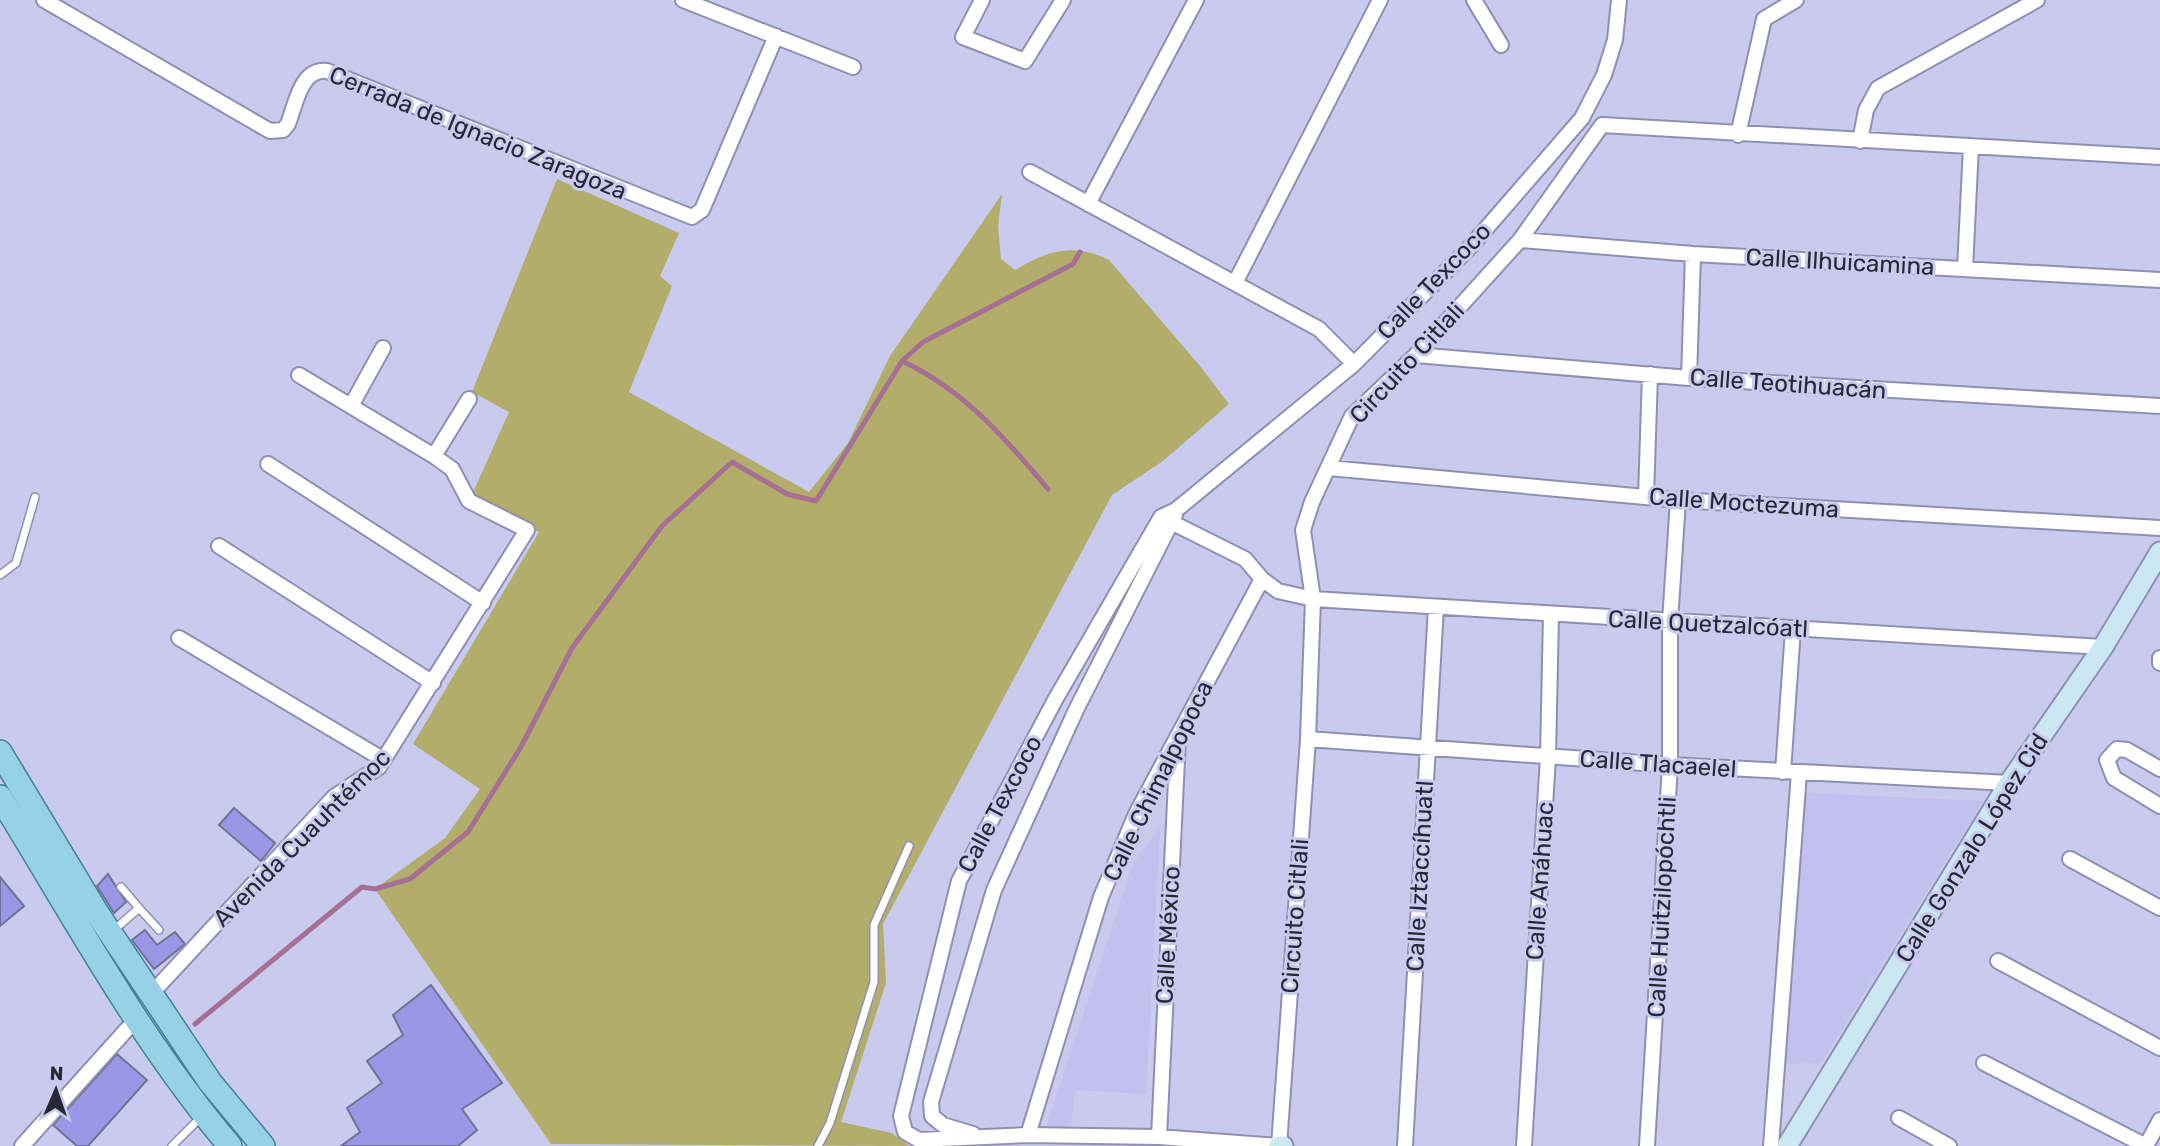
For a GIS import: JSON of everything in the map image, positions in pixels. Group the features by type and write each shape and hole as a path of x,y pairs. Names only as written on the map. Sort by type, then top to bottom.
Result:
{"main road":[{"path":"0,752 111,933 210,1083 262,1146"},
{"path":"0,797 137,1018 203,1115 230,1146"}],"street":[{"name":"Cerrada de Ignacio Zaragoza","path":"44,0 270,131 283,130 288,124 307,76 316,70 327,71 686,216 698,215 702,210 776,36"},
{"path":"683,0 701,4 853,67"},
{"path":"982,0 963,37 1025,61 1063,0"},
{"path":"1088,204 1196,0"},
{"path":"1235,283 1380,0"},
{"path":"1474,0 1501,45"},
{"name":"Calle Texcoco","path":"988,1139 919,1140 905,1132 901,1116 959,881 1055,700 1170,517 1354,364 1471,246 1582,118 1604,75 1615,40 1619,0"},
{"path":"1738,135 1763,19 1796,0"},
{"path":"1860,141 1866,110 1878,88 2037,0"},
{"name":"Circuito Citlali","path":"1281,1146 1308,739 1313,599 1303,530 1312,502 1352,416 1416,355 1520,240 1602,125 1738,135 2160,157"},
{"path":"1965,269 1971,146"},
{"path":"1030,172 1318,329 1354,364"},
{"name":"Calle Ilhuicamina","path":"1520,240 1693,254 2160,280"},
{"path":"1689,378 1693,254"},
{"path":"351,406 383,348"},
{"name":"Calle Teotihuacán","path":"1416,355 1689,378 2160,405"},
{"path":"1646,497 1650,374"},
{"path":"299,375 434,456 469,399"},
{"name":"Avenida Cuauhtémoc","path":"152,992 334,797 384,760 527,530 470,501 452,468 434,456"},
{"path":"268,464 483,603"},
{"name":"Calle Moctezuma","path":"1329,468 1678,500 2160,528"},
{"name":"Calle Huitzilopóchtli","path":"1647,1146 1670,765 1670,622 1678,500"},
{"path":"1170,517 1245,559 1262,579"},
{"name":"Calle Texcoco","path":"988,1139 943,1125 932,1116 931,1102 994,890 1076,710 1170,517"},
{"path":"219,546 433,682"},
{"name":"Calle Gonzalo López Cid","path":"1787,1146 2009,783 2103,647 2160,551"},
{"name":"Calle Quetzalcóatl","path":"1262,579 1278,591 1313,599 2103,647"},
{"name":"Calle Chimalpopoca","path":"1028,1135 1101,897 1136,814 1262,579"},
{"name":"Calle Iztaccíhuatl","path":"1405,1146 1436,607"},
{"name":"Calle Anáhuac","path":"1524,1146 1548,757 1551,615"},
{"path":"1783,772 1793,629"},
{"path":"179,638 384,760"},
{"name":"Calle México","path":"1159,1136 1178,734"},
{"name":"Calle Tlacaelel","path":"1308,739 1670,765 2009,783"},
{"path":"2160,769 2127,750 2117,749 2107,760 2114,778 2160,806"},
{"path":"1771,1146 1799,773"},
{"path":"2070,859 2160,908"},
{"path":"1998,961 2160,1048"},
{"path":"22,1146 137,1018"},
{"path":"1984,1063 2146,1146 2160,1120"},
{"path":"1899,1118 1949,1146"},
{"path":"988,1139 1028,1135 1159,1136 1281,1146"}],"lane":[{"path":"0,575 16,563 35,498"},
{"path":"818,1146 830,1123 874,982 874,925 909,846"},
{"path":"121,887 159,930"},
{"path":"111,933 139,908"},
{"path":"172,1146 203,1115"}],"shaded area":[{"path":"557,179 679,233 660,276 672,286 629,392 809,492 848,443 890,356 1002,194 998,226 1001,259 1015,270 1038,258 1060,251 1084,251 1109,260 1229,404 1163,461 1112,495 883,924 886,983 841,1122 892,1133 909,1146 551,1144 375,889 445,838 480,789 413,744 539,532 471,497 509,412 472,392"},
{"path":"1805,793 1983,801 1821,1063 1781,1064"},
{"path":"1160,827 1146,1094 1075,1090 1071,1127 1047,1125 1133,863"}],"building":[{"path":"234,808 275,843 261,861 219,825"},
{"path":"108,874 126,902 114,913 97,886"},
{"path":"0,877 24,906 0,926"},
{"path":"145,930 157,945 175,932 185,944 154,969 132,940"},
{"path":"431,985 502,1083 462,1109 477,1130 458,1146 341,1146 360,1132 347,1108 382,1083 367,1061 403,1035 393,1015"},
{"path":"117,1054 147,1080 88,1146 77,1146 53,1125"}],"waterway":[{"path":"195,1024 362,887 375,889 410,879 468,832 521,747 572,648 662,526 732,462 787,494 816,501 902,361 923,342 1073,264 1080,252"},
{"path":"902,361 945,386 964,401 999,434 1048,489"}]}
